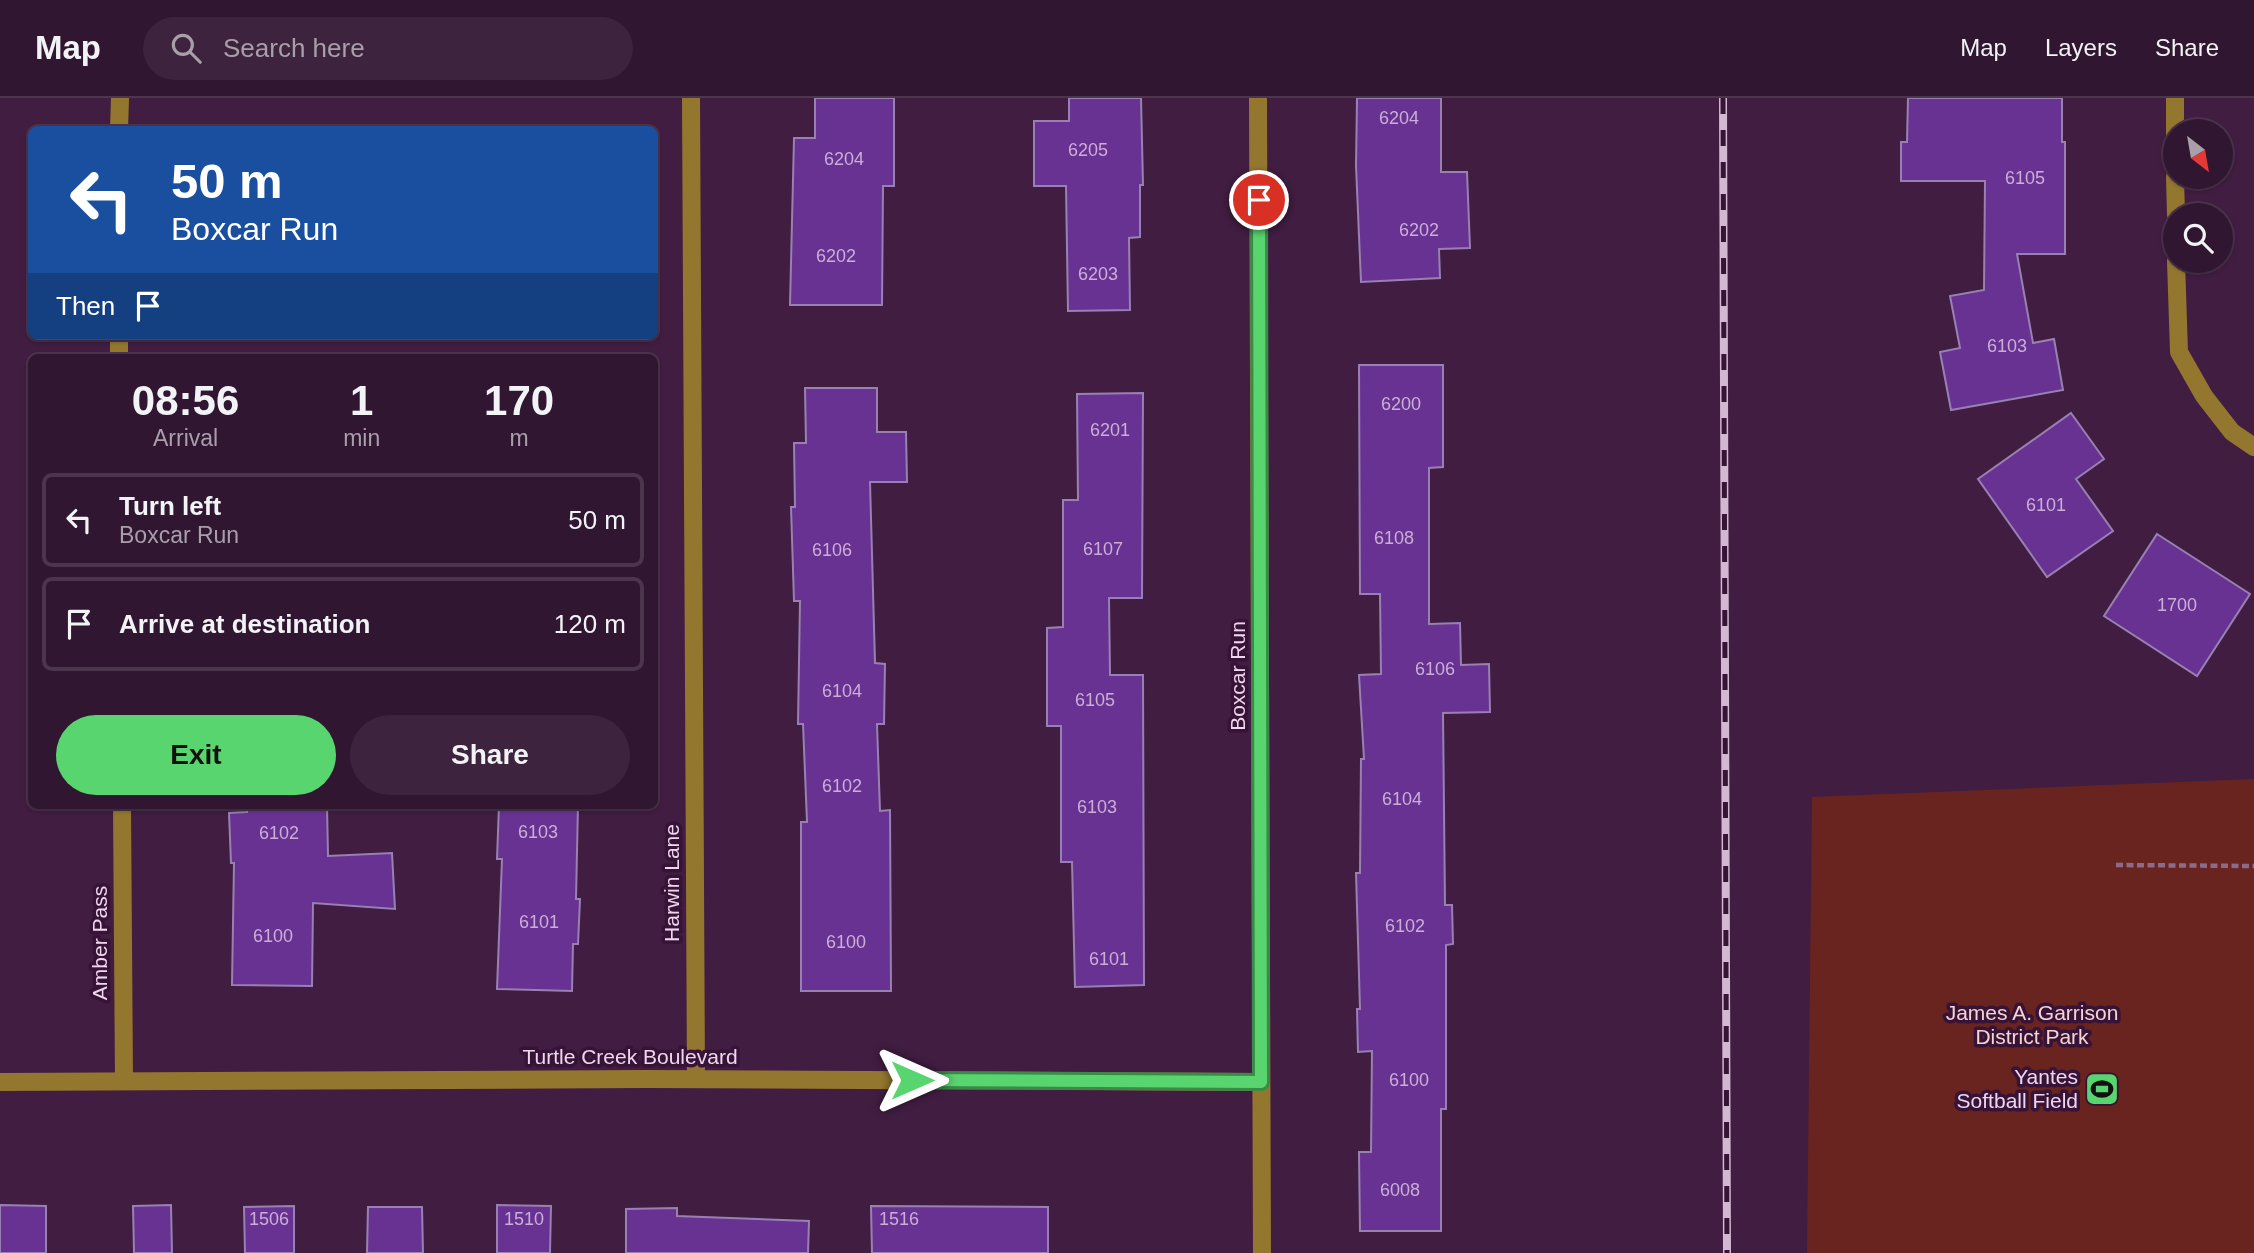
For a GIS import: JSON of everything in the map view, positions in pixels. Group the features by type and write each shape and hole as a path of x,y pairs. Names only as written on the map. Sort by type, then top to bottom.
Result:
{"street":[{"path":"120,98 120,126"},
{"name":"Harwin Lane","path":"691,98 696,1079"},
{"name":"Boxcar Run","path":"1258,98 1262,1253"},
{"path":"2175,98 2175,119"},
{"path":"2176,273 2179,352 2204,396 2232,432 2254,447"},
{"name":"Amber Pass","path":"122,809 124,1081"},
{"name":"Turtle Creek Boulevard","path":"0,1082 696,1079 1261,1082"}],"path":[{"path":"2116,865 2254,866"}],"green space":[{"name":"James A. Garrison District Park","path":"2254,779 2254,1253 1807,1253 1812,797"}],"building":[{"path":"815,98 894,98 894,186 883,186 882,305 790,305 794,138 815,138"},
{"path":"1069,98 1141,98 1143,185 1140,185 1140,237 1129,238 1130,310 1068,311 1066,186 1034,186 1034,121 1069,121"},
{"path":"1357,98 1441,98 1441,172 1467,172 1470,248 1439,249 1440,278 1361,282 1356,166"},
{"path":"1908,98 2062,98 2062,142 2065,142 2065,254 2017,254 2033,343 2054,339 2063,390 1951,410 1940,352 1960,348 1950,296 1984,290 1985,181 1901,181 1901,142 1907,142"},
{"path":"1359,365 1443,365 1443,467 1429,468 1429,624 1460,623 1461,665 1489,664 1490,712 1443,713 1445,905 1452,905 1453,944 1446,945 1446,1109 1441,1109 1441,1231 1360,1231 1359,1152 1371,1152 1372,1051 1358,1052 1357,1009 1360,1009 1356,873 1360,873 1361,759 1364,759 1359,675 1381,674 1380,594 1360,594"},
{"path":"805,388 877,388 877,432 906,432 907,482 870,482 875,663 885,664 884,724 877,724 880,811 890,810 891,991 801,991 801,822 807,822 803,724 798,724 800,601 794,601 791,507 795,507 794,443 806,443"},
{"path":"1143,393 1142,598 1109,598 1110,675 1143,675 1144,985 1075,987 1072,862 1061,862 1061,726 1047,726 1047,628 1063,627 1063,500 1078,500 1077,394"},
{"path":"2071,413 2104,459 2076,479 2113,531 2047,577 1978,479"},
{"path":"2157,534 2250,594 2197,676 2104,616"},
{"path":"247,809 327,809 328,856 392,853 395,909 313,903 312,986 232,985 234,863 231,863 229,813 247,812"},
{"path":"499,809 578,809 576,899 580,899 578,944 573,944 572,991 497,989 502,859 497,859"},
{"path":"0,1205 46,1206 46,1253 0,1253"},
{"path":"171,1205 172,1253 134,1253 133,1206"},
{"path":"497,1205 551,1206 550,1253 497,1253"},
{"path":"294,1206 294,1253 245,1253 244,1207"},
{"path":"871,1206 1048,1207 1048,1253 872,1253"},
{"path":"368,1207 422,1207 423,1253 367,1253"},
{"path":"677,1208 677,1216 809,1221 808,1253 626,1253 626,1209"}],"railway":[{"path":"1723,98 1727,1253"}],"place":[{"name":"Yantes Softball Field","path":"2102,1089"}],"route":[{"path":"912,1080 1261,1082 1259,200"}]}
